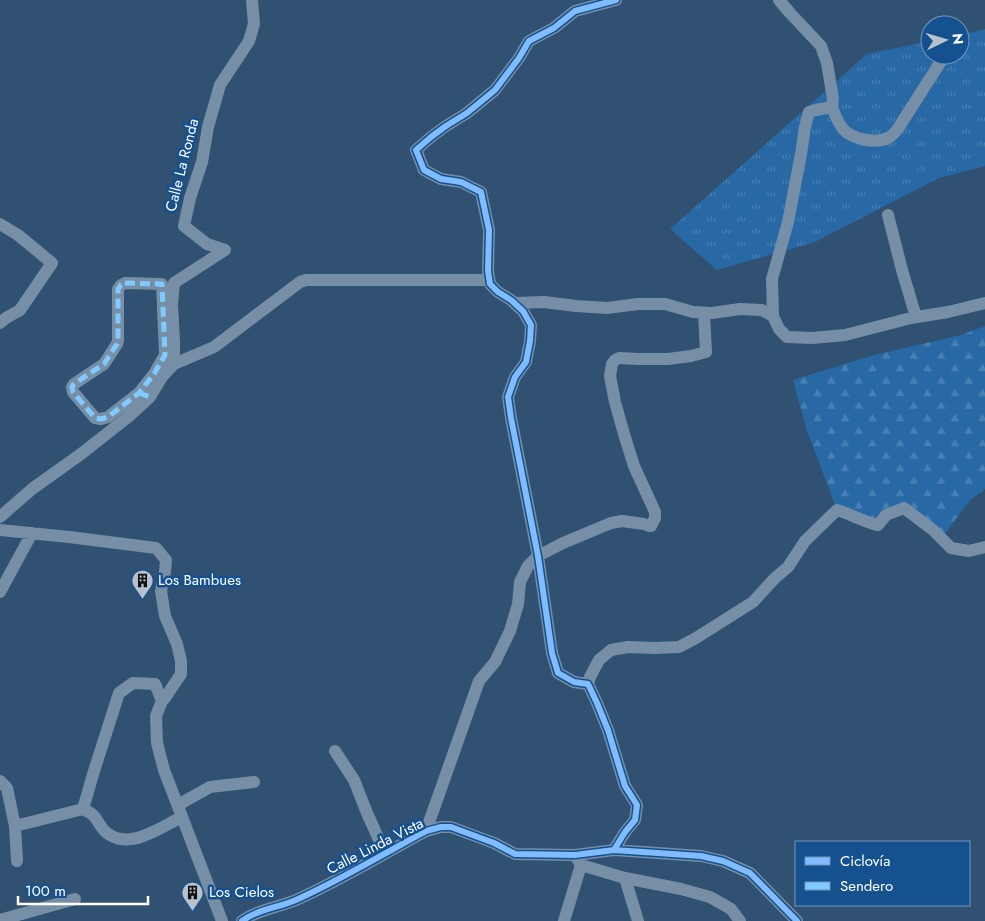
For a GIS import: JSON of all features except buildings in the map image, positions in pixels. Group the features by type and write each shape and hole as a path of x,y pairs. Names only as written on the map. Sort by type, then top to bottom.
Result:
{"street":[{"name":"Calle La Ronda","path":"174,364 172,305 174,283 225,250 207,244 184,226 190,198 202,162 208,127 220,85 249,41 254,24 252,0"},
{"path":"588,684 574,682 558,673 552,653 538,556 508,396 515,377 526,362 531,325 523,311 490,284 488,271 489,230 481,192 461,182 441,179 424,170 416,150 495,90 529,41 554,28 576,11 616,0"},
{"path":"779,0 820,46 827,64 833,99 832,107 842,128 857,137 873,141 890,137 899,127 939,65"},
{"path":"832,107 811,111 808,114 788,222 772,279 773,316 779,329 787,337 812,338 845,335 916,317 985,303"},
{"path":"888,215 916,317"},
{"path":"0,224 18,235 52,263 20,310 0,323"},
{"path":"0,517 32,489 128,417 144,395 174,364 214,347 300,282 306,280 489,280"},
{"path":"125,284 162,284 165,355 144,395 108,416 101,418 92,416 73,392 72,387 104,364 117,344 118,290 121,285 125,284"},
{"path":"515,304 544,302 607,308 638,304 665,304 693,312 712,313 740,309 762,310 773,316"},
{"path":"426,831 479,681 495,662 510,631 518,604 520,582 528,566 538,556 563,543 611,523 622,521 651,526 655,518 655,512 634,466 615,402 610,376 612,364 620,358 668,359 706,352 704,313"},
{"path":"614,850 635,820 636,805 625,786 608,730 588,684 599,660 611,650 628,647 679,647 696,638 753,602 774,578 788,567 805,540 837,510 867,523 878,525 886,514 904,508 933,530 951,548 969,551 985,547"},
{"path":"0,530 69,536 156,548 166,560 161,591 165,616 177,644 181,661 181,674 162,701 156,716 157,742 164,770 222,921"},
{"path":"0,592 32,533"},
{"path":"83,809 119,693 132,683 155,684 162,701"},
{"path":"335,751 354,780 385,853"},
{"path":"0,781 7,788 15,826 17,861"},
{"path":"15,826 83,809 92,814 107,833 123,841 135,840 146,835 180,811 210,787 254,782"},
{"name":"Calle Linda Vista","path":"242,921 252,914 295,900 426,831 441,827 451,827 494,843 516,854 578,860 614,850 701,856 723,861 750,873 798,921"},
{"path":"564,921 578,860 625,878 710,897 731,909 740,921"},
{"path":"625,878 638,921"},
{"path":"0,920 75,899"}],"green space":[{"path":"985,29 985,166 939,178 815,242 717,270 670,229 867,54 920,43 920,65 970,65 970,33"},
{"path":"985,326 985,489 970,500 942,538 904,508 878,525 837,510 807,431 793,380 874,355 961,335"}],"marked path":[{"path":"125,283 162,284 165,355 154,374 139,393 108,417 95,418 73,392 72,387 104,364 117,344 118,289 125,283"},
{"path":"139,393 150,397"}],"cycle path":[{"path":"614,850 635,820 637,805 625,786 608,730 588,684 574,682 558,673 552,653 538,556 511,418 508,397 515,377 526,362 531,325 523,311 490,284 488,271 489,230 481,192 461,182 441,179 424,170 416,150 495,90 529,41 554,28 575,11 616,0"},
{"path":"242,921 255,914 289,903 313,892 426,831 441,827 451,827 494,843 515,854 575,855 614,850 701,856 723,861 750,873 797,921"}],"place":[{"name":"Los Bambues","path":"142,599"},
{"name":"Los Cielos","path":"193,911"}]}
